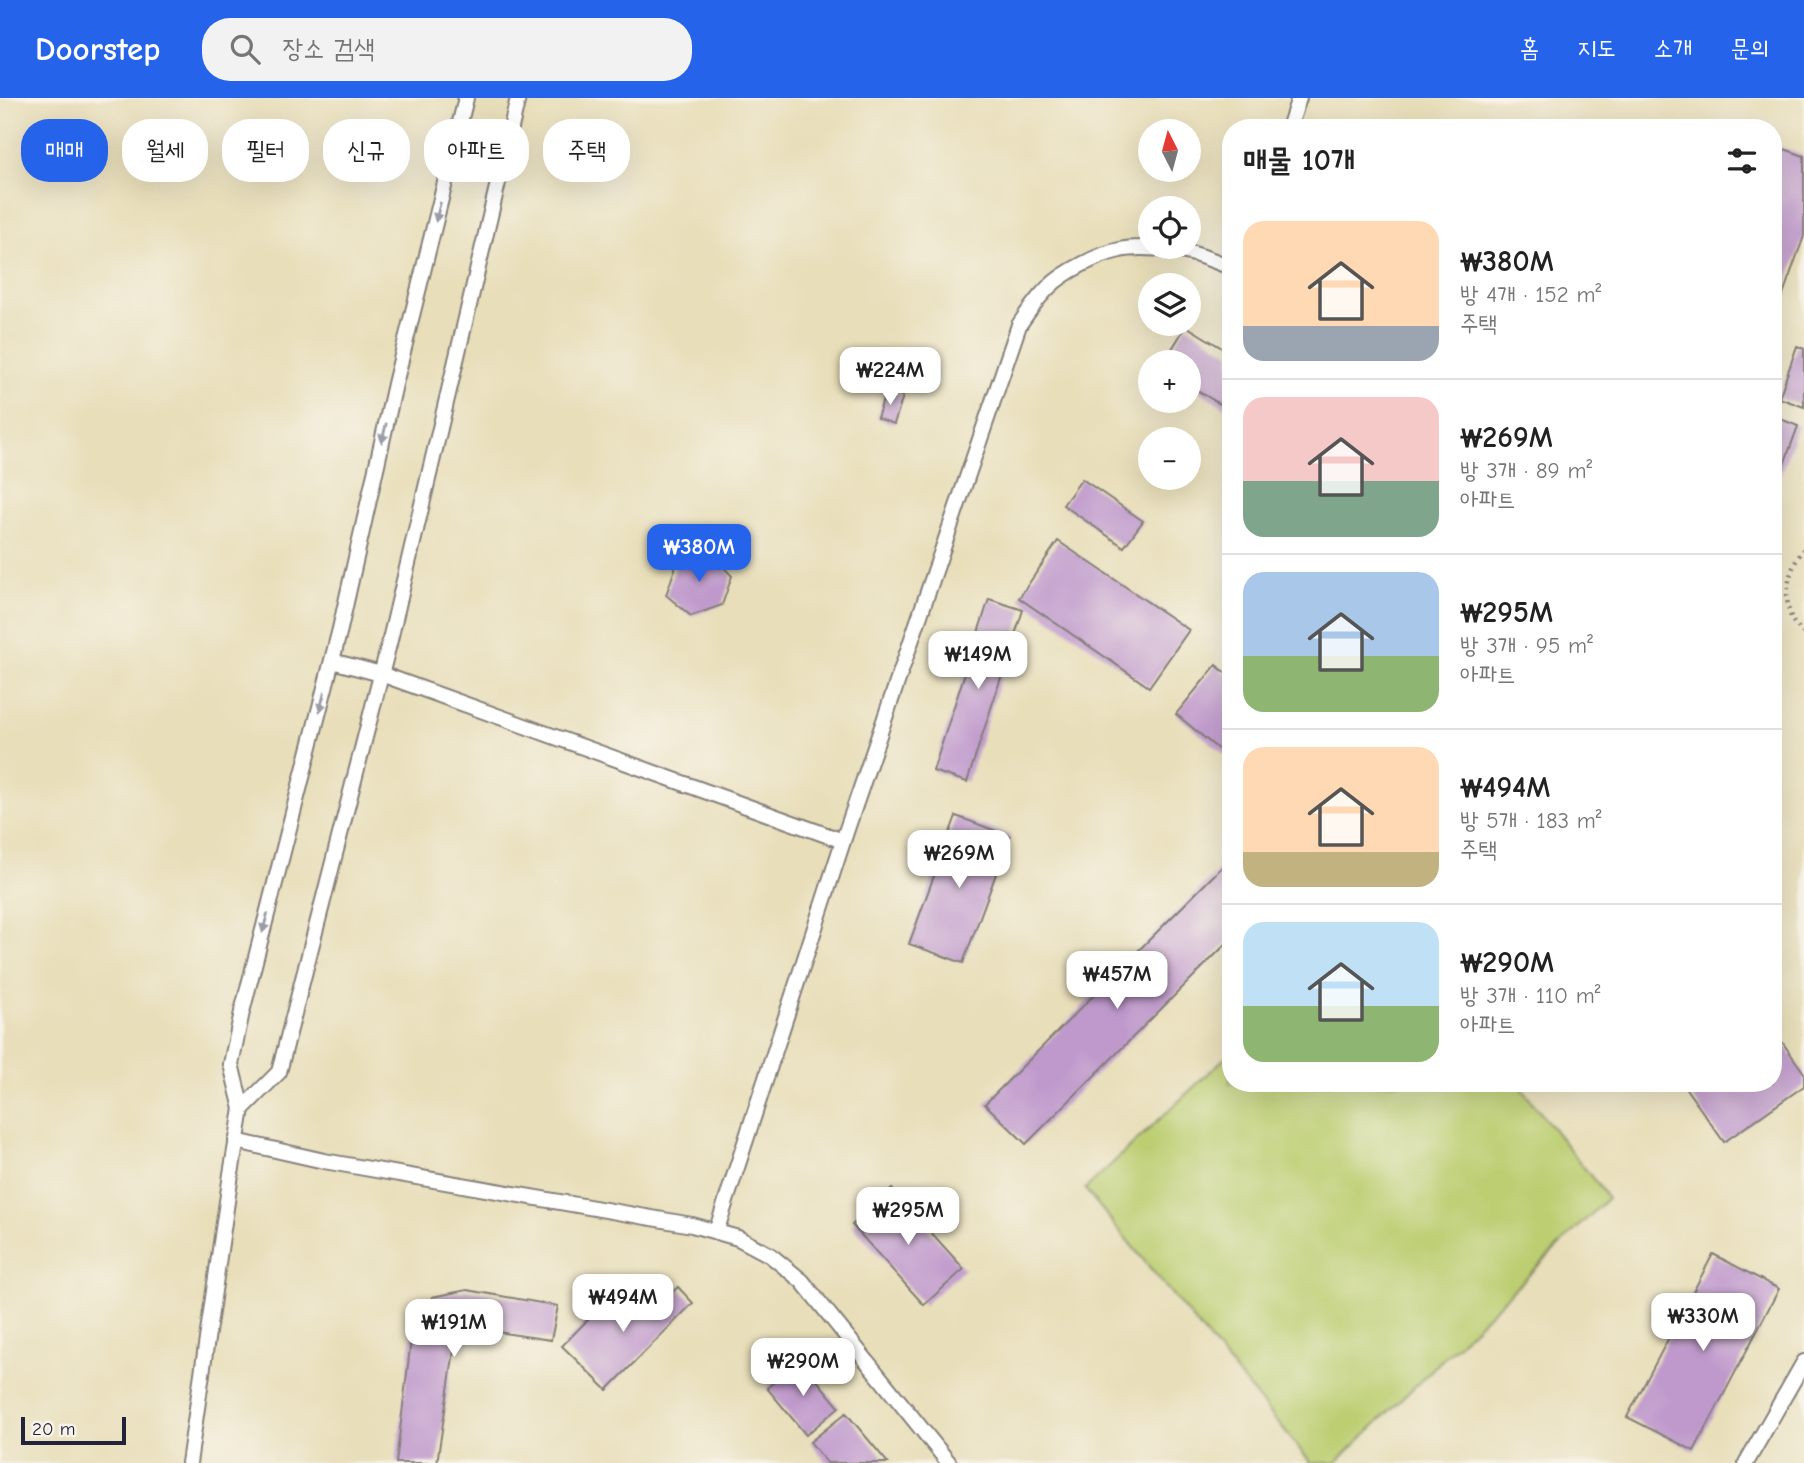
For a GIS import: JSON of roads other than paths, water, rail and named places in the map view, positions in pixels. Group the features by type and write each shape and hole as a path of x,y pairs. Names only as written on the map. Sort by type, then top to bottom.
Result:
{"lane":[{"path":"189,1463 242,1109 231,1064 332,661 395,384 466,98"},
{"path":"242,1109 279,1072 381,674 518,98"},
{"path":"1292,119 1299,98"},
{"path":"716,1232 843,841 1019,325 1050,286 1069,271 1119,250 1144,248 1188,252 1222,264"},
{"path":"332,661 381,674 843,841"},
{"path":"236,1142 324,1161 692,1225 738,1238 770,1255 802,1281 949,1463"},
{"path":"1746,1463 1804,1362"}]}
